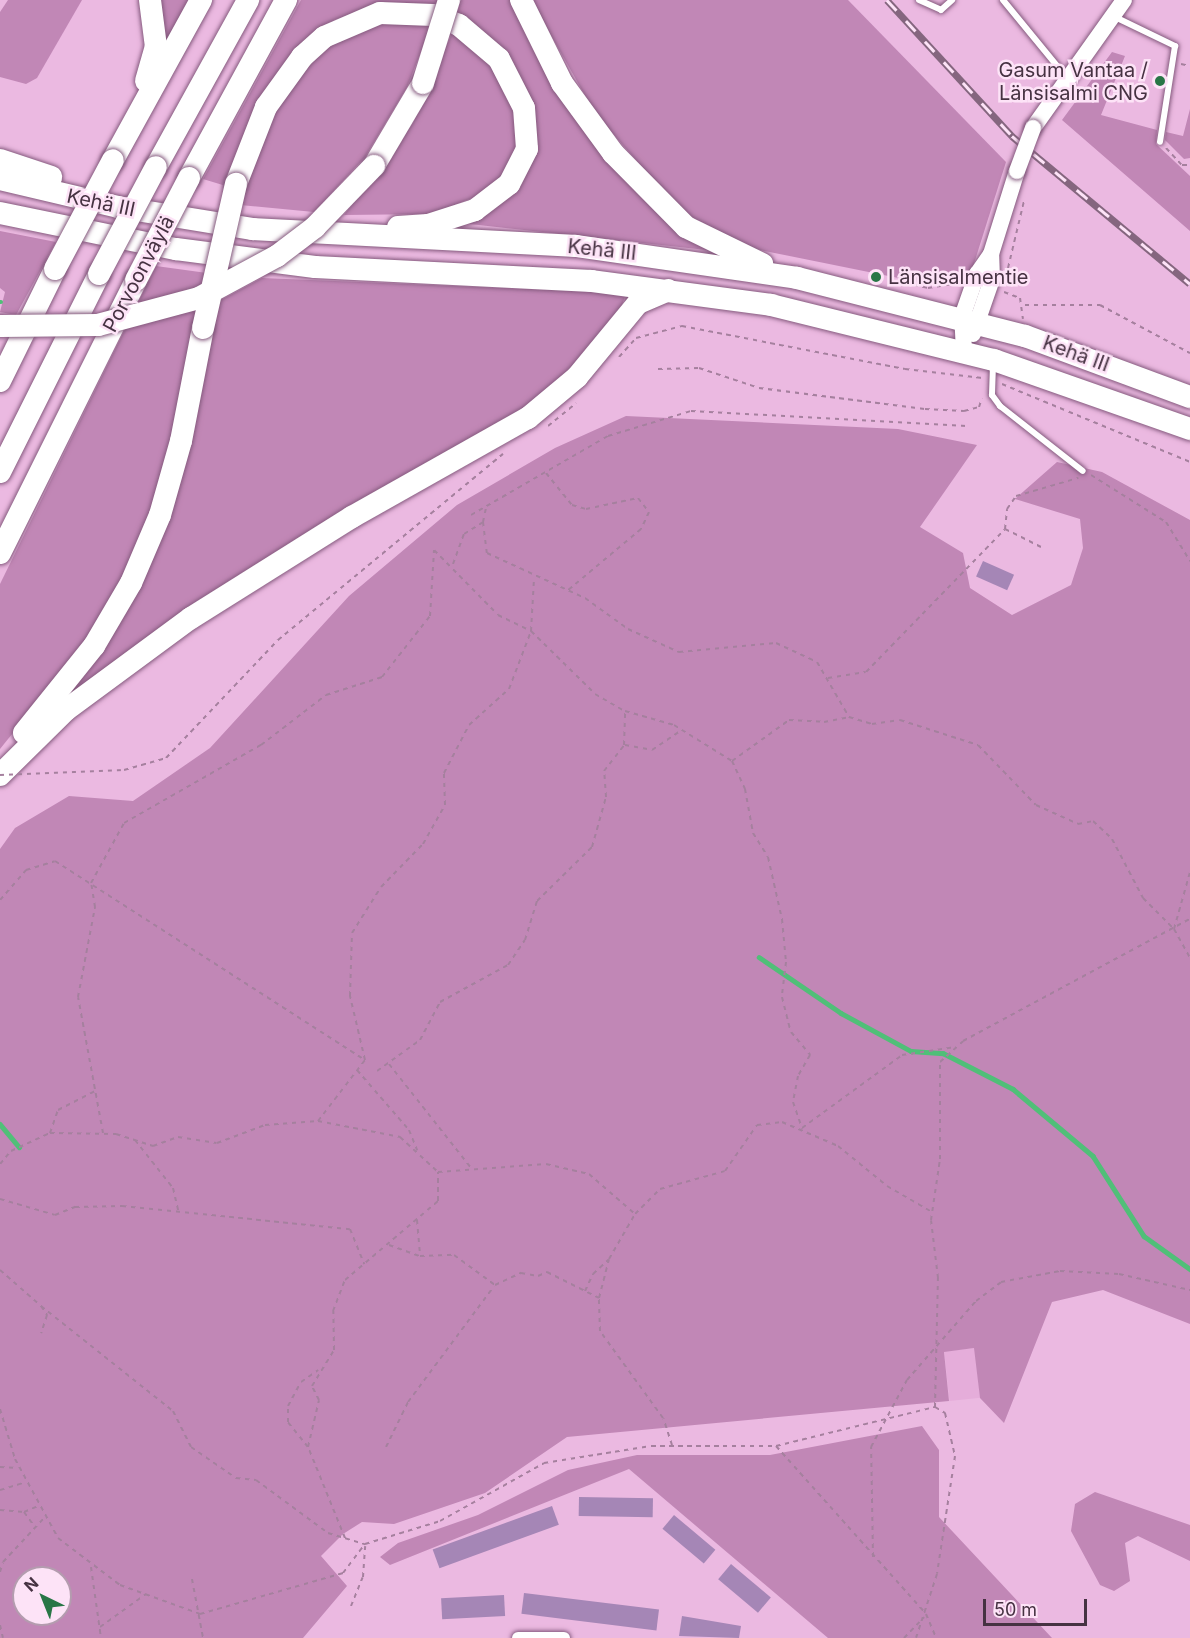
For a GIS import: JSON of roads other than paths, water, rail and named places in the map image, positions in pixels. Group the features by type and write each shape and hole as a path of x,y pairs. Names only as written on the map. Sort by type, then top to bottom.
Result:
{"highway":[{"path":"113,160 156,48 150,0"},
{"path":"0,381 55,269 201,0"},
{"name":"Porvoonväylä","path":"0,472 99,274 248,0"},
{"name":"Porvoonväylä","path":"0,553 136,280 286,0"},
{"path":"0,326 98,325 199,298 277,256 315,227 374,166 423,83 449,0"},
{"path":"521,0 546,56 588,122 663,207 711,241 797,278"},
{"path":"0,762 94,646 131,583 160,514 181,441 202,328 236,184 266,107 302,57 324,37 361,19 410,12 450,22 481,40 516,83 524,108 527,149 509,184 494,198 453,219 313,234"},
{"name":"Kehä III","path":"2,165 118,207 313,234 576,246 797,278 971,320 1190,398"},
{"name":"Kehä III","path":"0,213 176,249 315,267 503,274 669,290 771,305 964,351 992,369 1190,429"},
{"path":"0,775 66,710 191,618 343,522 528,418 577,377 638,303 669,290"},
{"path":"0,360 34,313"}],"street":[{"path":"964,351 971,320 974,284 991,254 1033,128 1124,0"},
{"path":"971,320 992,279 991,254"},
{"path":"518,1638 564,1638"}],"lane":[{"path":"919,0 941,10 952,0"},
{"path":"1003,0 1067,79"},
{"path":"1114,16 1175,46 1160,142"},
{"path":"992,369 993,395 1013,421 1086,473"}],"waterway":[{"path":"759,957 841,1013 911,1051 943,1053 1013,1089 1093,1156 1144,1236 1190,1269"},
{"path":"0,1124 19,1147"}],"railway":[{"path":"887,0 1012,136 1190,284"}],"place":[{"name":"Gasum Vantaa / Länsisalmi CNG","path":"1160,81"},
{"name":"Länsisalmentie","path":"876,277"}]}
